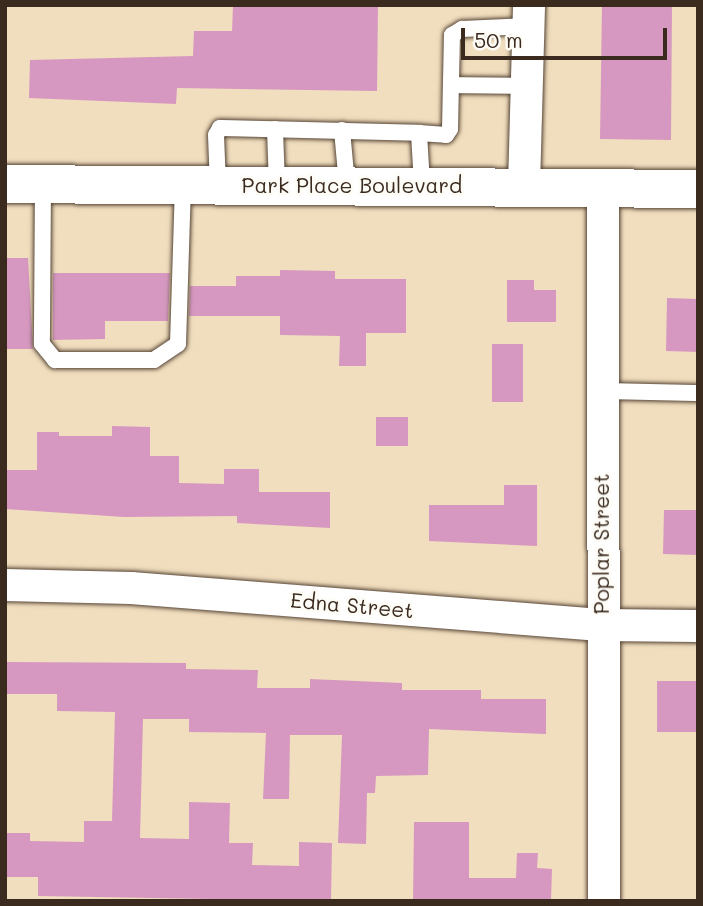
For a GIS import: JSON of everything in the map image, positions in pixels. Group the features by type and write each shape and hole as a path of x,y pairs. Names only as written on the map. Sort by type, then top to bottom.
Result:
{"main road":[{"name":"Park Place Boulevard","path":"5,184 422,184 698,189"}],"street":[{"path":"524,186 529,16"},
{"name":"Poplar Street","path":"603,187 601,625 604,901"},
{"name":"Edna Street","path":"5,585 131,588 601,625 698,626"}],"lane":[{"path":"43,184 42,344 55,360 154,360 178,344 200,185 220,128 446,135 450,129 452,36 462,29 529,16"},
{"path":"451,85 528,86"},
{"path":"275,129 277,185"},
{"path":"342,130 347,185"},
{"path":"419,133 422,184"},
{"path":"602,391 698,393"}],"building":[{"path":"233,5 378,7 377,91 177,88 176,104 29,98 30,60 193,56 194,31 232,31"},
{"path":"602,5 672,5 671,140 600,139"},
{"path":"5,258 28,258 33,349 5,349"},
{"path":"280,270 335,271 335,279 406,279 406,333 366,333 366,366 339,366 340,336 280,335 280,316 189,316 190,286 236,286 236,276 280,276"},
{"path":"53,273 170,273 168,321 105,321 105,339 53,340"},
{"path":"507,280 534,280 534,290 556,290 556,322 507,322"},
{"path":"667,298 698,299 698,352 666,351"},
{"path":"492,344 523,344 523,402 492,402"},
{"path":"376,417 408,417 408,446 376,446"},
{"path":"112,426 150,427 150,456 179,456 179,483 224,484 224,469 259,469 259,492 330,492 330,528 237,523 237,516 124,517 5,509 5,470 37,470 37,432 59,432 59,436 112,436"},
{"path":"504,485 537,485 537,546 429,541 429,505 504,505"},
{"path":"664,510 698,510 698,555 663,554"},
{"path":"5,662 186,663 186,669 258,670 257,688 310,688 310,679 402,683 402,690 481,690 481,699 546,699 546,734 429,729 428,775 376,776 375,793 367,793 366,844 338,843 342,735 290,735 289,799 263,799 266,733 189,732 189,719 143,719 140,838 189,839 189,802 230,803 229,843 253,843 252,865 299,866 299,842 332,843 331,901 38,896 38,877 5,877 5,833 30,833 30,841 84,842 84,821 112,821 115,712 57,711 57,694 5,694"},
{"path":"657,681 698,681 698,732 657,732"},
{"path":"414,822 469,822 469,878 516,878 517,853 538,853 537,868 552,869 551,901 413,901"}]}
